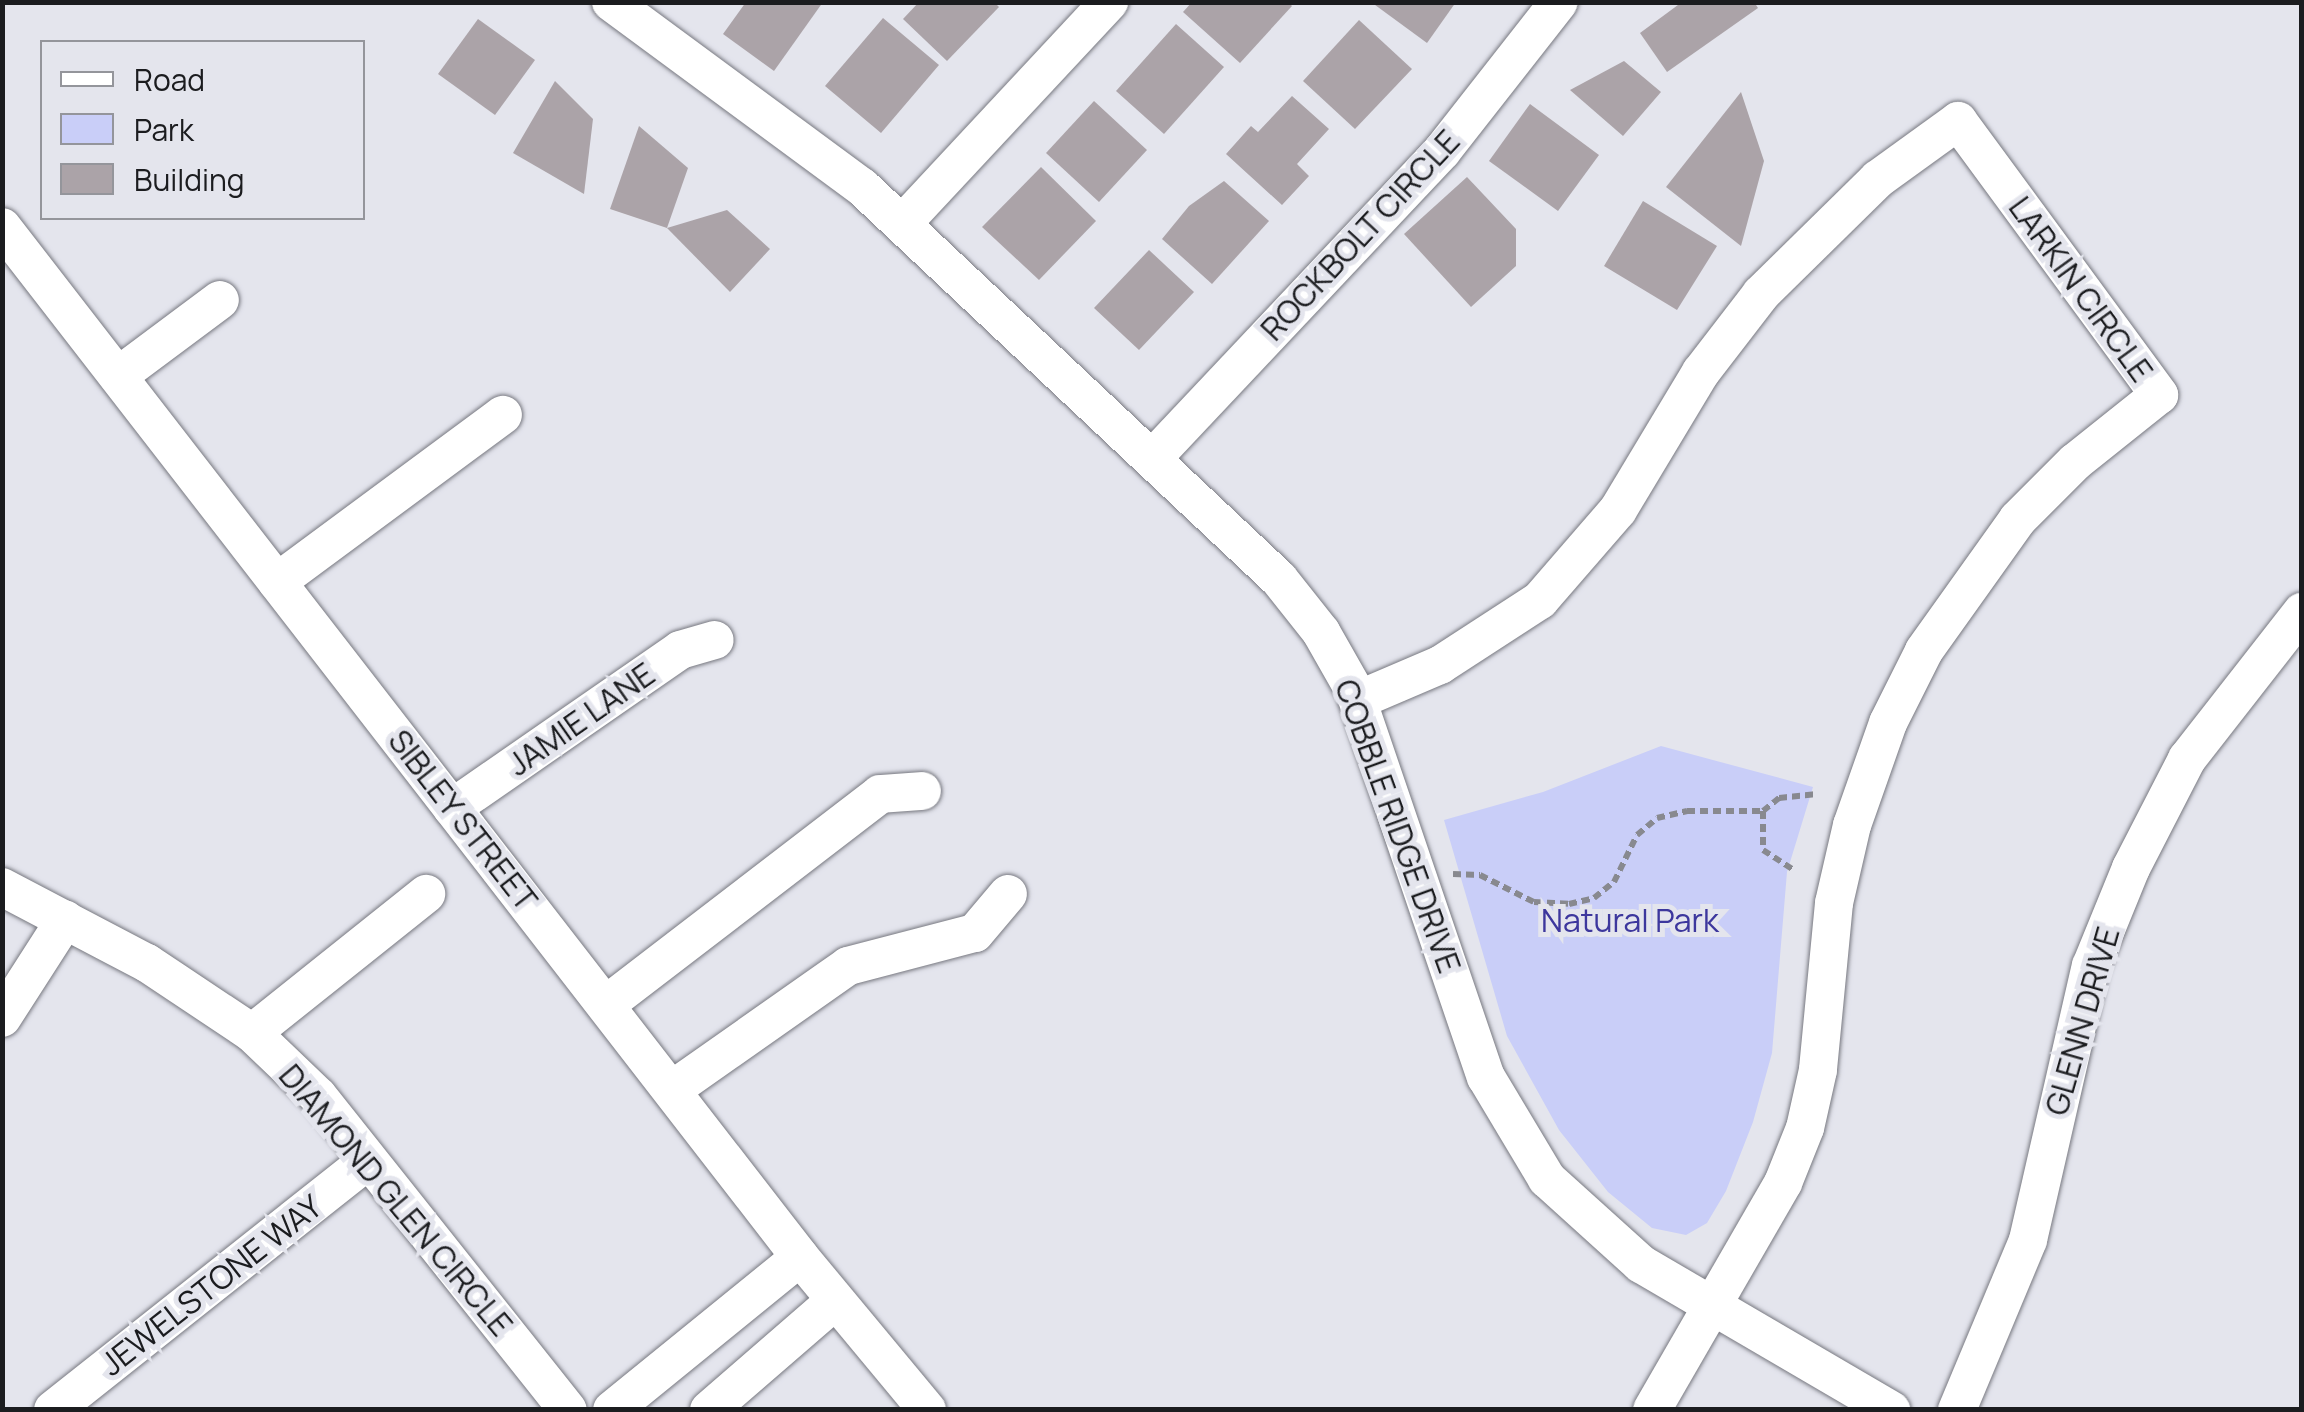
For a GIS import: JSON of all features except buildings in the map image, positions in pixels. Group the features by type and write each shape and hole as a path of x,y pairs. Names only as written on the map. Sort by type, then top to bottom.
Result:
{"street":[{"name":"COBBLE RIDGE DRIVE","path":"611,2 862,187 1278,579 1321,632 1358,700 1486,1077 1517,1136 1588,1223 1641,1264 1891,1410"},
{"path":"902,224 1109,2"},
{"name":"ROCKBOLT CIRCLE","path":"1152,459 1442,150 1559,2"},
{"name":"LARKIN CIRCLE","path":"1358,700 1440,665 1540,600 1618,510 1701,372 1760,294 1878,179 1958,120 2159,395 2075,462 2018,519 1950,610 1888,723 1852,825 1834,904 1818,1070 1805,1128 1782,1183 1714,1307"},
{"name":"SIBLEY STREET","path":"2,227 608,1003 800,1257 927,1410"},
{"path":"118,376 220,300"},
{"path":"277,582 503,416"},
{"name":"GLENN DRIVE","path":"1957,1410 2028,1240 2091,966 2131,868 2187,759 2302,612"},
{"name":"JAMIE LANE","path":"452,808 680,650 715,640"},
{"path":"608,1003 880,794 922,791"},
{"name":"DIAMOND GLEN CIRCLE","path":"2,886 199,993 252,1033 318,1096 568,1410"},
{"path":"252,1033 426,894"},
{"path":"673,1089 848,966 975,933 1008,894"},
{"path":"2,1018 65,920"},
{"name":"JEWELSTONE WAY","path":"53,1410 368,1160"},
{"path":"612,1410 800,1257"},
{"path":"709,1410 835,1301"},
{"path":"1652,1410 1714,1307"}],"path":[{"path":"1448,874 1480,875 1534,902 1569,904 1594,898 1614,882 1637,835 1657,818 1686,811 1764,811 1779,798 1817,794"},
{"path":"1764,811 1762,850 1795,871"}],"green space":[{"name":"Natural Park","path":"1661,746 1813,787 1787,872 1772,1053 1753,1122 1726,1191 1707,1223 1686,1235 1652,1228 1608,1192 1559,1130 1507,1036 1444,820 1543,792"}]}
